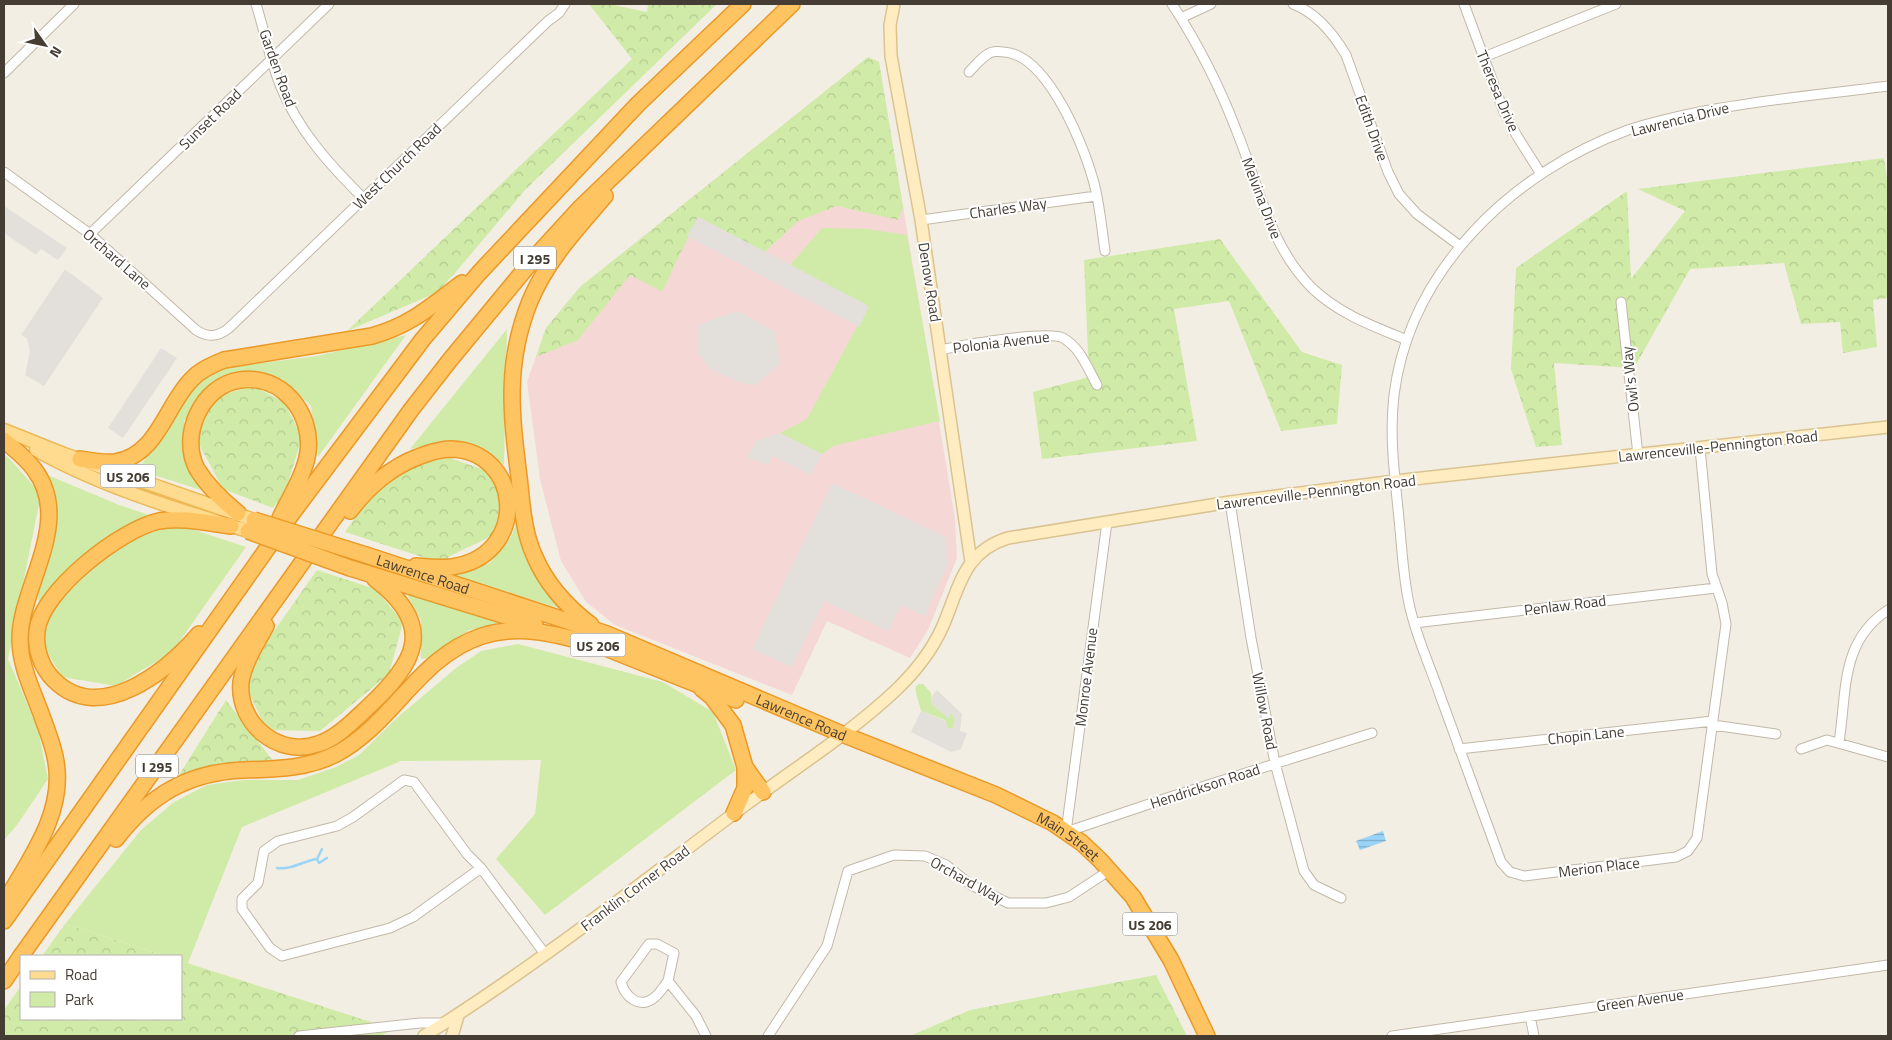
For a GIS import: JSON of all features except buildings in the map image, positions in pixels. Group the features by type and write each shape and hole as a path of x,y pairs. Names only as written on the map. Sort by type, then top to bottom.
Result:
{"highway":[{"name":"I 295","path":"4,921 298,504 387,385 487,264 638,104 743,4"},
{"name":"I 295","path":"23,955 411,410 450,360 536,256 579,209 792,4"},
{"path":"604,640 563,601 542,572 534,554 524,520 512,414 513,367 516,346 528,307 542,276 566,240 669,123"},
{"path":"80,459 115,462 136,454 151,440 188,384 201,371 212,365 224,360 372,336 392,330 427,310 487,264"},
{"path":"234,520 197,468 191,446 191,434 199,409 211,394 232,382 240,380 265,382 286,393 300,410 308,431 308,454 305,464 266,550"},
{"path":"4,440 35,469 49,501 49,526 22,616 20,641 24,667 54,747 58,778 57,792 50,821 4,904"},
{"path":"315,545 338,526 354,505 385,475 412,459 450,449 471,453 490,465 503,483 508,505 505,528 494,547 481,558 456,567 392,564"},
{"path":"234,520 170,520 144,525 119,538 74,576 45,607 37,630 37,646 41,661 55,681 76,694 96,697 124,692 146,680 177,656 198,636 247,578"},
{"name":"Lawrence Road","path":"251,525 366,555 392,564 604,640 842,734"},
{"name":"Lawrence Road","path":"251,525 368,574 604,640 697,685 788,719 842,734"},
{"path":"292,576 247,663 241,681 241,692 246,713 258,730 286,746 302,747 328,740 356,718 399,676 409,658 413,636 409,616 397,597 368,574"},
{"path":"24,955 127,826 146,806 169,790 205,774 305,765 338,753 376,724 427,669 440,658 468,641 517,630 534,630 604,640"},
{"path":"697,685 712,698 733,726 745,767 745,788 734,813"},
{"name":"Main Street","path":"842,734 996,796 1066,832 1088,849 1110,870 1133,897 1147,918 1171,960 1207,1036"},
{"path":"745,767 763,792"},
{"path":"4,981 20,960"}],"main road":[{"name":"Lawrence Road","path":"4,430 234,520"},
{"name":"Lawrence Road","path":"4,430 50,457 136,495 251,525"}],"street":[{"path":"4,72 74,4"},
{"name":"Garden Road","path":"256,4 280,84 290,105 312,142 326,160 363,198"},
{"name":"Sunset Road","path":"90,234 330,4"},
{"name":"West Church Road","path":"229,328 558,13 565,4"},
{"name":"Denow Road","path":"894,4 890,25 891,56 921,220 971,562"},
{"name":"Melvina Drive","path":"1172,4 1209,68 1224,100 1270,224 1287,257 1312,288 1338,309 1354,318 1407,340"},
{"path":"1181,18 1211,4"},
{"name":"Edith Drive","path":"1293,4 1309,12 1320,21 1330,31 1342,49 1388,172 1399,194 1417,214 1460,246"},
{"name":"Theresa Drive","path":"1464,4 1504,112 1541,174"},
{"path":"1484,57 1616,4"},
{"path":"969,72 989,53 998,51 1016,54 1032,64 1056,96 1069,119 1088,163 1096,196 1105,252"},
{"name":"Lawrencia Drive","path":"1395,481 1392,419 1399,368 1407,340 1430,290 1460,246 1504,202 1541,174 1573,155 1605,139 1656,122 1784,97 1888,86"},
{"name":"Orchard Lane","path":"4,172 90,234 196,330 209,336 217,336 229,328"},
{"name":"Charles Way","path":"921,220 1096,196"},
{"name":"Owl's Way","path":"1621,302 1638,455"},
{"name":"Polonia Avenue","path":"941,350 979,343 1056,335 1070,343 1082,358 1096,385"},
{"name":"Lawrenceville-Pennington Road","path":"842,734 894,693 918,667 942,629 965,571 971,562 987,546 1008,538 1230,502 1395,481 1888,428"},
{"name":"Merion Place","path":"1395,481 1406,584 1414,623 1501,862 1510,872 1524,876 1676,857 1688,851 1694,845 1698,832 1726,624 1710,558 1700,448"},
{"name":"Willow Road","path":"1230,502 1251,638 1275,763 1304,870 1314,885 1341,898"},
{"name":"Monroe Avenue","path":"1066,832 1107,522"},
{"name":"Penlaw Road","path":"1414,623 1716,588"},
{"path":"1840,742 1852,652 1868,625 1888,610"},
{"name":"Chopin Lane","path":"1460,749 1713,723 1776,734"},
{"name":"Hendrickson Road","path":"1066,832 1372,733"},
{"name":"Franklin Corner Road","path":"424,1036 458,1016 545,954 842,734"},
{"path":"1801,749 1826,740 1840,742 1888,757"},
{"path":"481,868 414,918 390,928 282,956 270,948 242,909 242,899 258,883 264,850 278,840 336,826 353,817 404,780 414,782 468,854 481,868 545,954"},
{"name":"Orchard Way","path":"768,1036 827,946 848,871 894,855 925,856 946,864 972,885 1008,903 1046,903 1069,897 1110,870"},
{"path":"649,944 657,944 674,953 668,981 654,998 644,1003 635,1001 624,992 621,982 649,944"},
{"name":"Green Avenue","path":"1392,1036 1888,965"},
{"path":"668,981 696,1016 706,1036"},
{"path":"452,1036 458,1016"},
{"path":"1530,1016 1534,1036"},
{"path":"299,1036 420,1023 445,1023"}],"shaded area":[{"path":"868,57 879,62 955,518 957,558 928,630 910,658 827,621 792,695 615,625 586,602 561,561 540,479 527,382 546,328 580,287"},
{"path":"4,206 67,248 58,260 41,249 36,255 4,233"},
{"path":"698,217 869,306 859,327 687,236"},
{"path":"65,269 103,298 44,386 25,375 30,351 27,338 21,335"},
{"path":"740,312 775,332 780,364 755,385 741,383 710,369 697,352 698,325 731,313"},
{"path":"161,348 177,358 123,438 108,428"},
{"path":"780,433 822,454 811,475 773,456 768,465 747,458 756,441"},
{"path":"832,483 946,537 947,565 925,616 901,605 888,631 824,601 792,667 752,649"},
{"path":"937,690 962,714 960,731 967,733 961,749 951,752 911,732 921,711 945,721 948,728 953,728 955,720 952,714 950,713 950,720 932,704 932,696"}],"green space":[{"path":"589,4 609,4 647,12 648,4 717,4 525,190 436,293 347,331 632,59"},
{"path":"868,57 879,62 903,207 898,220 837,206 798,221 765,252 698,217 662,292 630,275 578,340 536,357 546,328 580,287"},
{"path":"1884,158 1888,187 1888,298 1873,300 1877,347 1843,353 1840,322 1801,324 1784,263 1690,269 1634,368 1554,363 1562,445 1536,447 1511,369 1516,268 1627,191 1631,279 1685,211 1638,189"},
{"path":"822,228 867,229 907,235 940,421 833,446 822,454 780,433 807,419 868,306 790,265"},
{"path":"1220,239 1302,352 1342,365 1337,424 1281,431 1229,301 1174,309 1197,441 1042,459 1033,392 1089,377 1084,260"},
{"path":"507,329 504,465 455,441 410,449"},
{"path":"406,335 318,457 311,406 282,379 241,373 212,386 184,421 185,448 201,490 138,470 194,385 221,368 317,356"},
{"path":"253,386 284,402 302,437 288,483 291,483 273,508 223,489 195,437 214,397"},
{"path":"438,454 491,472 503,501 492,536 450,556 444,564 345,532 382,480"},
{"path":"4,455 8,457 41,494 8,659 38,729 48,779 17,825 4,840"},
{"path":"43,473 119,505 246,547 172,652 116,686 62,677 46,650 36,585 55,516"},
{"path":"519,515 562,609 451,575 490,563 511,537"},
{"path":"317,570 375,589 403,622 389,674 320,731 267,730 245,685 246,671"},
{"path":"405,591 509,624 469,630 434,657 421,659 421,620"},
{"path":"518,644 663,682 713,712 736,770 545,915 496,859 535,814 541,760 401,761 242,827 188,963 182,961 182,955 163,955 65,924 141,830 174,802 207,785 244,780 298,780 336,767 359,755 398,717 456,668 481,651"},
{"path":"923,684 931,693 932,704 950,719 950,713 952,714 955,720 953,728 948,728 945,720 921,711 916,691 916,686"},
{"path":"226,700 273,761 230,763 179,775"},
{"path":"65,924 163,955 43,955"},
{"path":"182,961 393,1029 381,1036 336,1036 334,1030 282,1036 4,1036 4,1010 20,987 20,1020 182,1020"},
{"path":"1156,975 1187,1036 910,1036 970,1010"}],"water":[{"path":"1383,831 1386,841 1360,850 1356,841"}],"waterway":[{"path":"277,868 293,867 317,859 322,849"},
{"path":"317,859 319,863 327,858"}]}
